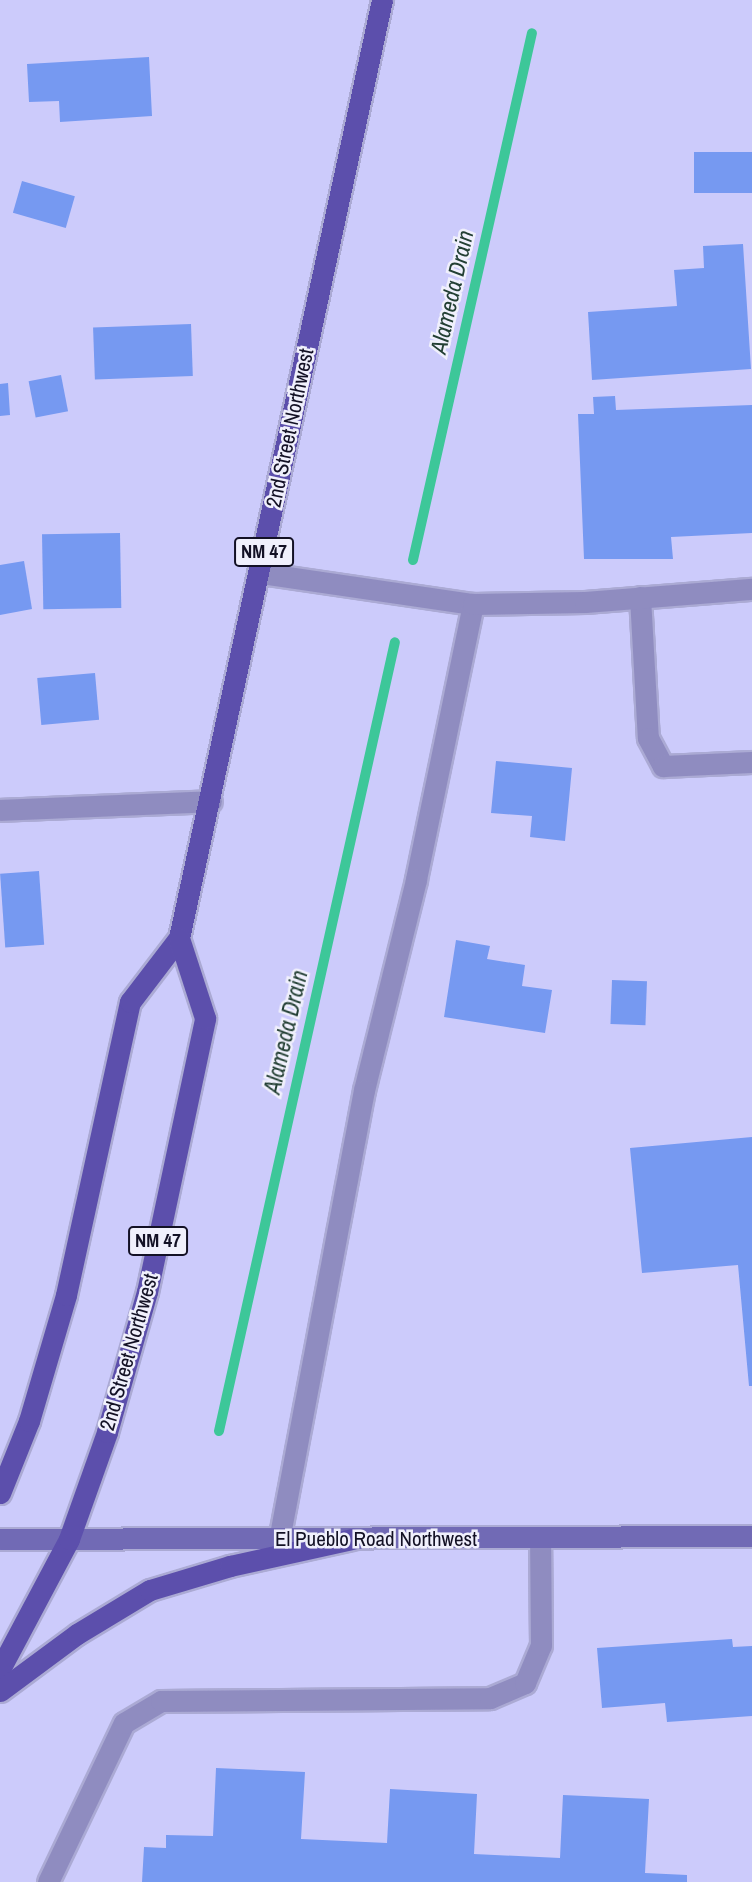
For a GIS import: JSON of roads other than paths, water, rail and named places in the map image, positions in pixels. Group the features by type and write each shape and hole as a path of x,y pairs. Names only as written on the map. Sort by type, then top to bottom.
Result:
{"main road":[{"name":"2nd Street Northwest","path":"0,1493 29,1421 66,1294 130,1002 179,937 211,801 382,0"},
{"name":"2nd Street Northwest","path":"0,1669 69,1539 107,1432 147,1293 205,1018 179,937"},
{"path":"0,1691 77,1634 150,1590 230,1566 352,1539"}],"street":[{"path":"260,573 473,604 751,589 752,611"},
{"path":"640,597 648,738 663,765 752,762"},
{"path":"279,1539 364,1090 416,880 473,604"},
{"path":"0,810 211,801"},
{"name":"El Pueblo Road Northwest","path":"0,1539 752,1536"},
{"path":"48,1882 124,1723 161,1702 490,1698 525,1683 541,1645 540,1537"}],"waterway":[{"name":"Alameda Drain","path":"413,560 532,33"},
{"name":"Alameda Drain","path":"219,1431 395,642"}]}
